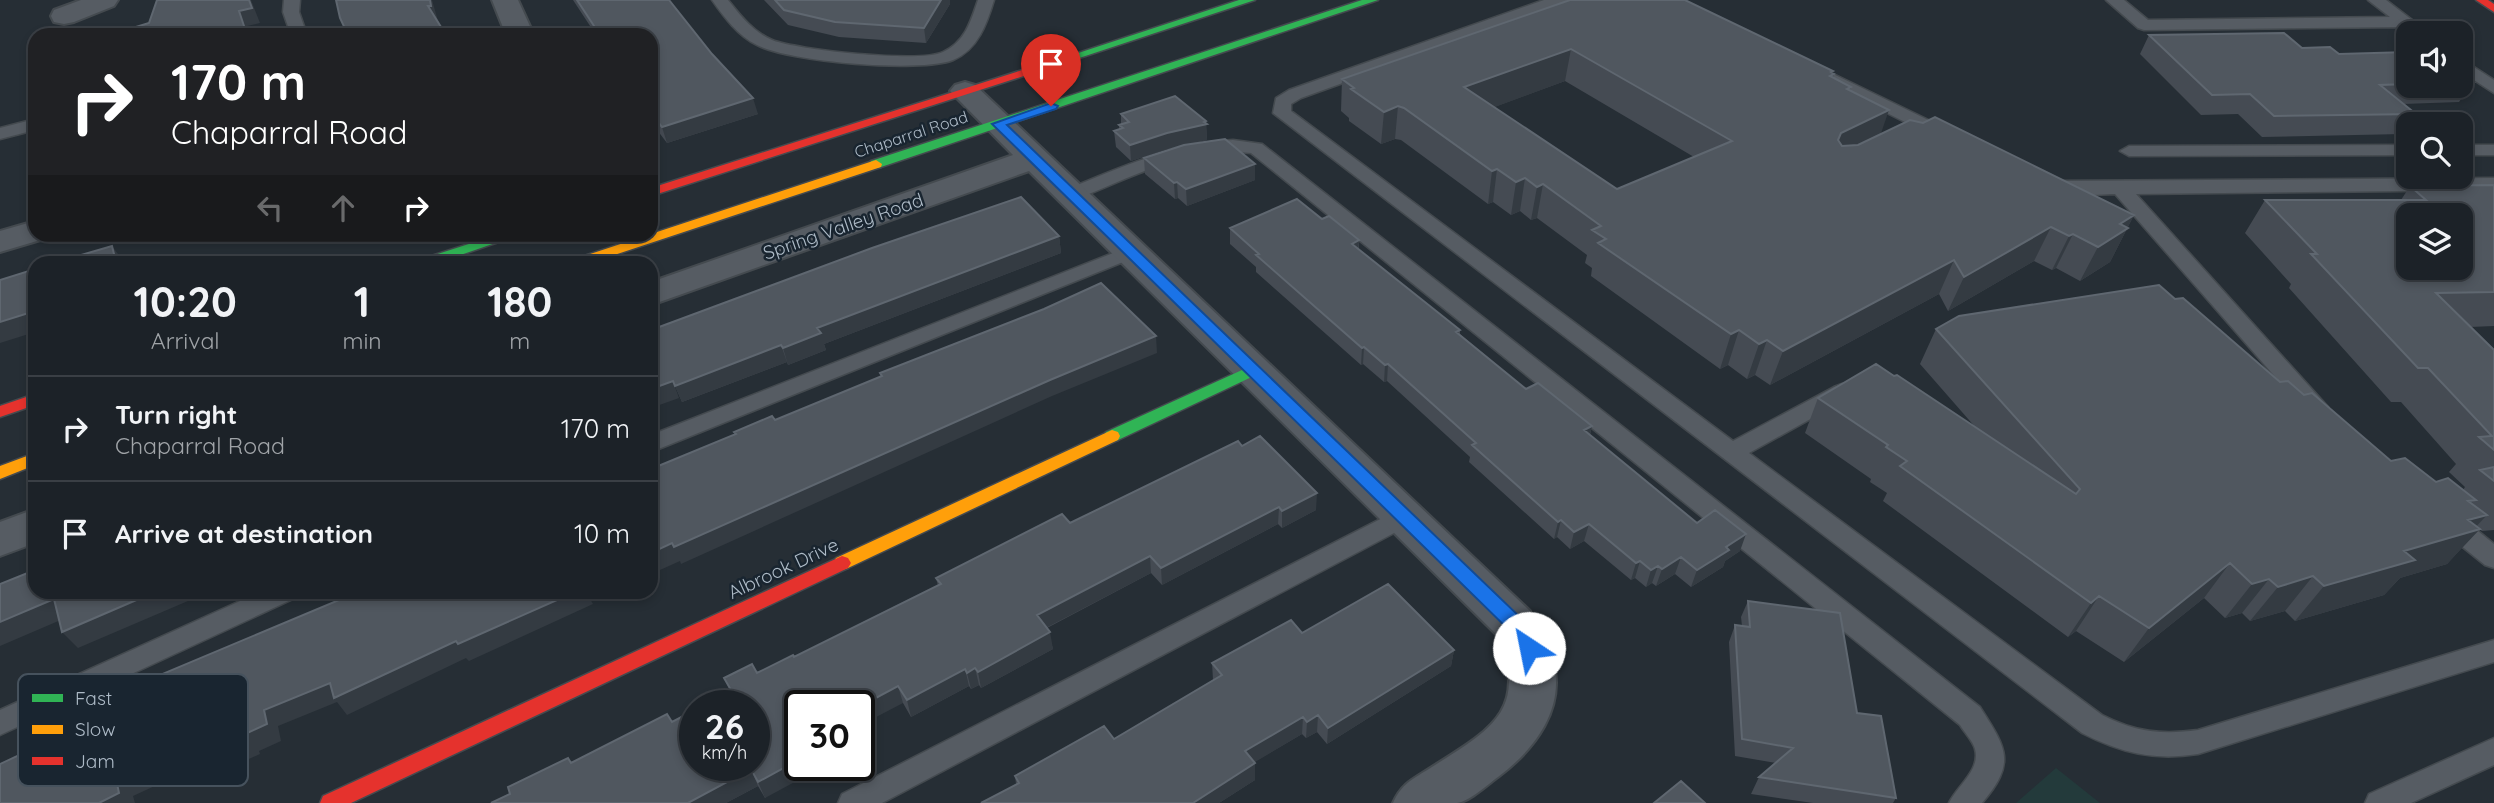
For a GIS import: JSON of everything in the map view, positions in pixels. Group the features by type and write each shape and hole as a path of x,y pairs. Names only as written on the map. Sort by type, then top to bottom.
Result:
{"main road":[{"name":"Chaparral Road","path":"658,190 1250,0"},
{"name":"Chaparral Road","path":"658,231 999,124 1373,0"},
{"path":"2481,0 2494,9"},
{"path":"446,256 491,242"},
{"name":"Chaparral Road","path":"594,256 627,242"},
{"name":"Albrook Drive","path":"330,803 1253,370"},
{"path":"0,412 28,402"},
{"path":"0,473 28,463"}],"street":[{"path":"64,16 105,0"},
{"path":"505,0 517,28"},
{"path":"965,91 1514,624 1529,648 1536,674 1534,701 1521,726 1500,746 1418,803"},
{"name":"Spring Valley Road","path":"658,291 1035,159"},
{"path":"0,243 28,233"},
{"path":"0,540 28,529"}],"lane":[{"path":"292,0 291,12 297,28"},
{"path":"720,0 743,28 768,45 884,60 946,58 974,36 986,0"},
{"path":"1559,0 1295,94 1282,102 1282,113 2092,724 2124,740 2165,748 2198,743 2494,651"},
{"path":"2114,0 2144,25 2396,22"},
{"path":"2376,0 2405,21"},
{"path":"1808,66 1963,144"},
{"path":"2473,73 2494,88"},
{"path":"0,134 28,126"},
{"path":"1906,138 1928,127"},
{"path":"1072,194 1213,144 1237,144 1256,148 1970,716 1990,748 1986,777 1964,803"},
{"path":"2129,151 2396,150"},
{"path":"2473,150 2494,150"},
{"path":"2032,178 2056,189 2494,184"},
{"path":"2120,188 2334,430"},
{"path":"658,441 1131,252"},
{"path":"1731,452 1860,382"},
{"path":"2430,507 2494,558"},
{"path":"853,803 1404,516"},
{"path":"106,674 269,599"},
{"path":"0,723 18,715"},
{"path":"2380,803 2494,751"}],"green space":[{"path":"2056,768 2100,803 2016,803"}],"building":[{"path":"157,0 249,0 252,8 239,11 245,28 136,28 149,23"},
{"path":"336,0 430,0 431,6 428,6 442,28 345,28"},
{"path":"577,0 669,0 712,54 753,98 662,127 658,122 658,28 595,28"},
{"path":"775,0 941,0 924,28 835,22 784,10"},
{"path":"1570,0 1685,0 1833,71 1831,72 1834,74 1830,76 1851,87 1847,89 1889,110 1841,133 1838,140 1842,146 1858,145 1910,120 1923,123 1935,117 2134,215 2120,224 2128,228 2098,247 2073,234 2069,236 2051,227 1964,277 1954,260 1783,351 1767,340 1759,344 1739,330 1731,334 1598,243 1606,239 1592,230 1601,226 1543,184 1537,187 1525,178 1516,182 1497,169 1492,171 1404,108 1398,106 1384,112 1351,89 1354,88 1342,79","holes":["1571,49 1732,141 1617,189 1464,87"]},
{"path":"2284,33 2302,48 2330,47 2339,54 2396,52 2396,84 2380,85 2414,112 2274,116 2250,94 2212,95 2149,35"},
{"path":"1175,96 1207,124 1130,145 1114,131 1123,128 1119,125 1129,122 1121,114"},
{"path":"1225,139 1255,164 1186,189 1177,182 1174,183 1144,158 1184,145"},
{"path":"2473,185 2494,185 2494,292 2436,293 2494,350 2494,450 2479,437 2492,436 2428,368 2418,368 2311,254 2317,254 2265,200 2426,200 2413,189 2473,189"},
{"path":"1021,197 1059,236 817,328 821,333 783,348 781,345 675,386 673,381 658,386 658,327 872,248"},
{"path":"1297,199 1322,219 1329,216 1359,240 1352,244 1460,330 1456,332 1526,389 1538,383 1592,426 1584,430 1697,523 1715,510 1746,534 1726,547 1729,550 1697,570 1681,557 1662,569 1658,566 1651,570 1640,561 1636,563 1589,524 1574,532 1561,520 1558,522 1472,445 1476,443 1388,364 1385,365 1362,348 1256,255 1259,254 1230,228"},
{"path":"112,246 114,256 78,256"},
{"path":"28,271 28,313 0,322 0,280"},
{"path":"1101,283 1156,336 1050,380 674,547 672,543 658,550 658,466 772,416 775,420 882,376 880,373 1044,309"},
{"path":"2159,285 2175,299 2183,298 2280,382 2288,381 2304,395 2312,393 2391,461 2405,458 2436,482 2448,478 2476,500 2468,501 2487,515 2468,520 2480,529 2404,551 2415,560 2324,586 2313,576 2278,587 2269,579 2252,584 2230,563 2149,628 2099,596 2091,603 1900,466 1907,461 1818,398 1876,364 1894,376 1897,375 2076,494 2080,489 1936,329 1959,316"},
{"path":"1260,436 1317,493 1282,511 1279,507 1161,568 1150,556 1037,615 1050,632 978,672 975,668 967,673 965,669 907,700 898,686 875,698 875,690 784,690 784,768 770,775 770,690 731,690 724,678 752,664 757,673 793,655 794,657 941,584 936,578 1062,514 1070,523 1238,441 1242,446"},
{"path":"2494,467 2494,481 2480,470"},
{"path":"28,573 28,599 54,599 0,622 0,584"},
{"path":"1388,584 1454,650 1328,728 1318,715 1307,722 1303,717 1245,751 1255,763 1193,803 981,803 1019,783 1015,776 1104,726 1114,739 1222,675 1212,663 1291,620 1302,633"},
{"path":"54,599 139,599 62,632"},
{"path":"341,599 559,599 458,644 456,641 334,698 330,683 264,710 267,724 248,733 248,674 162,674"},
{"path":"1748,601 1840,613 1857,713 1881,716 1896,798 1759,777 1793,748 1742,739 1735,625 1750,627"},
{"path":"667,714 672,722 679,718 679,781 729,781 688,803 491,803 510,794 508,787 568,758 571,763"},
{"path":"18,756 18,786 118,786 119,793 99,803 0,803 0,764"},
{"path":"1681,781 1705,803 1654,803"}],"traffic: fast":[{"path":"1054,63 1250,0"},
{"path":"876,164 1373,0"},
{"path":"446,256 491,242"},
{"path":"1112,436 1253,370"}],"traffic: slow":[{"path":"658,236 876,164"},
{"path":"598,256 640,242"},
{"path":"842,563 1112,436"},
{"path":"0,473 28,462"}],"traffic: jam":[{"path":"2481,0 2494,9"},
{"path":"658,190 1054,63"},
{"path":"0,412 28,402"},
{"path":"330,803 842,563"}],"route":[{"path":"1051,106 999,124 1514,624 1529,648"}]}
